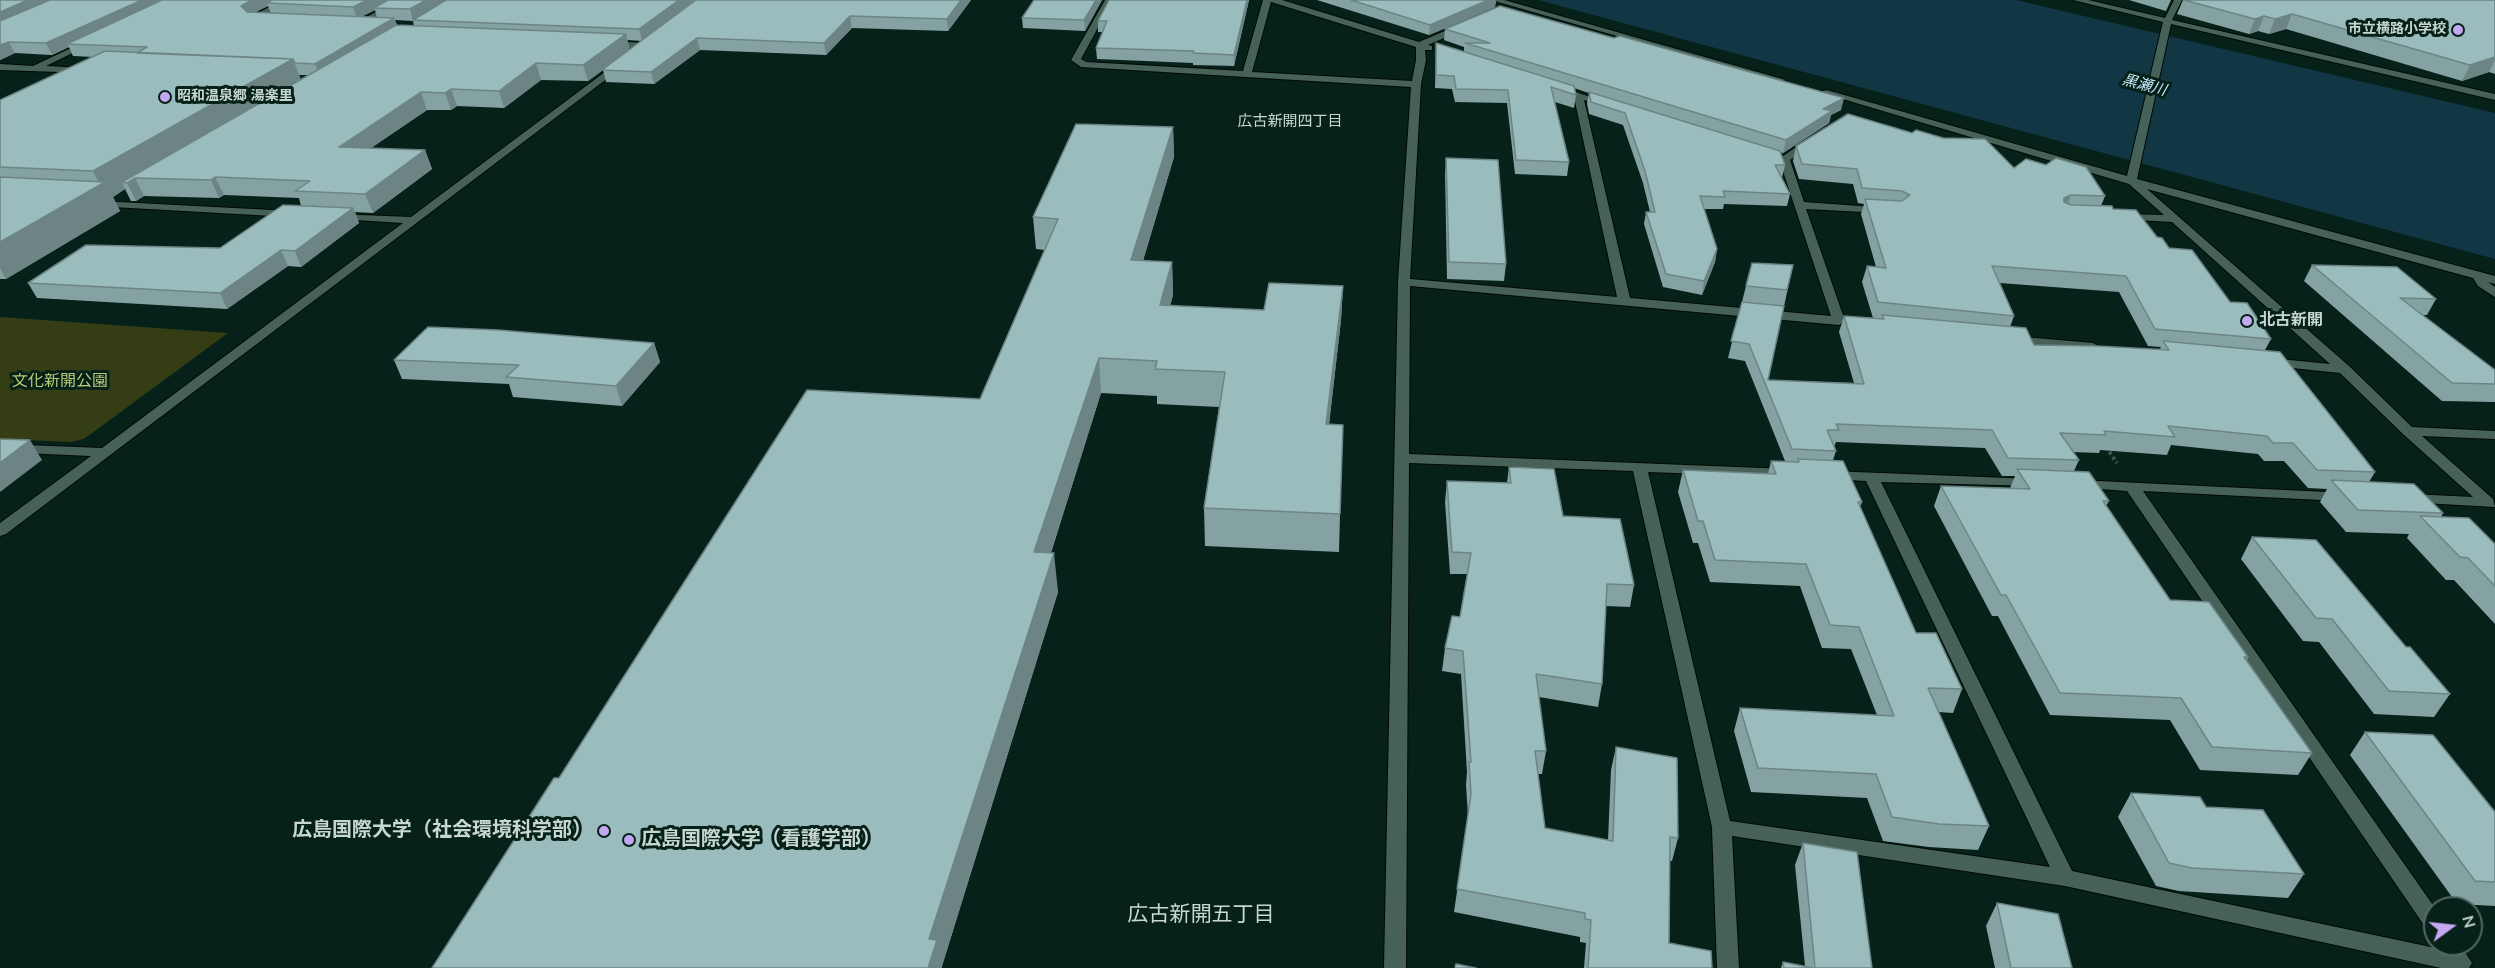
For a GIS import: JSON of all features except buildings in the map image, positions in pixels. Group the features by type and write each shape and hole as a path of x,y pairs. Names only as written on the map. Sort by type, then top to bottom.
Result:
{"street":[{"path":"275,20 252,18 290,0"},
{"path":"357,24 403,0"},
{"path":"1109,0 1076,60 1084,65 1416,84"},
{"path":"1247,73 1267,0"},
{"path":"1273,0 1442,52"},
{"path":"1495,0 1790,83"},
{"path":"2077,0 2167,24 2495,97"},
{"path":"2132,177 2167,24 2178,0"},
{"path":"1503,9 1513,5"},
{"path":"1420,45 1472,22"},
{"path":"346,24 381,25"},
{"path":"34,68 98,39"},
{"path":"0,531 411,220 651,43 600,44"},
{"path":"1395,968 1404,282 1420,45"},
{"path":"0,67 94,72"},
{"path":"1544,84 1612,106"},
{"path":"1813,89 2495,280"},
{"path":"1578,95 1624,301"},
{"path":"1851,117 1870,105"},
{"path":"1404,282 1845,322 1778,157 1822,135"},
{"path":"2132,177 2491,505"},
{"path":"110,205 129,194"},
{"path":"88,204 307,215"},
{"path":"1798,206 1898,211"},
{"path":"330,216 411,220"},
{"path":"2110,216 2176,219"},
{"path":"2477,275 2482,284 2495,293"},
{"path":"2001,339 2107,348"},
{"path":"2261,362 2344,369"},
{"path":"2408,431 2495,435"},
{"path":"0,448 103,452"},
{"path":"1400,458 2357,496"},
{"path":"1639,467 1722,827 1728,968"},
{"path":"1871,476 2065,878"},
{"path":"2132,487 2423,908"},
{"path":"2393,498 2491,505"},
{"path":"1722,827 2065,878 2423,955"},
{"path":"2428,956 2461,963 2456,956"}],"path":[{"path":"2100,438 2132,487"}],"green space":[{"name":"文化新開公園","path":"0,317 228,333 84,439 70,442 0,439"}],"water":[{"name":"黒瀬川","path":"1538,0 2016,0 2495,113 2495,259"}],"place":[{"name":"市立横路小学校","path":"2458,30"},
{"name":"昭和温泉郷 湯楽里","path":"165,97"},
{"name":"北古新開","path":"2247,321"},
{"name":"広島国際大学（社会環境科学部）","path":"604,831"},
{"name":"広島国際大学（看護学部）","path":"629,840"}],"district":[{"name":"広古新開四丁目","path":"1290,122"},
{"name":"広古新開五丁目","path":"1201,916"}]}
